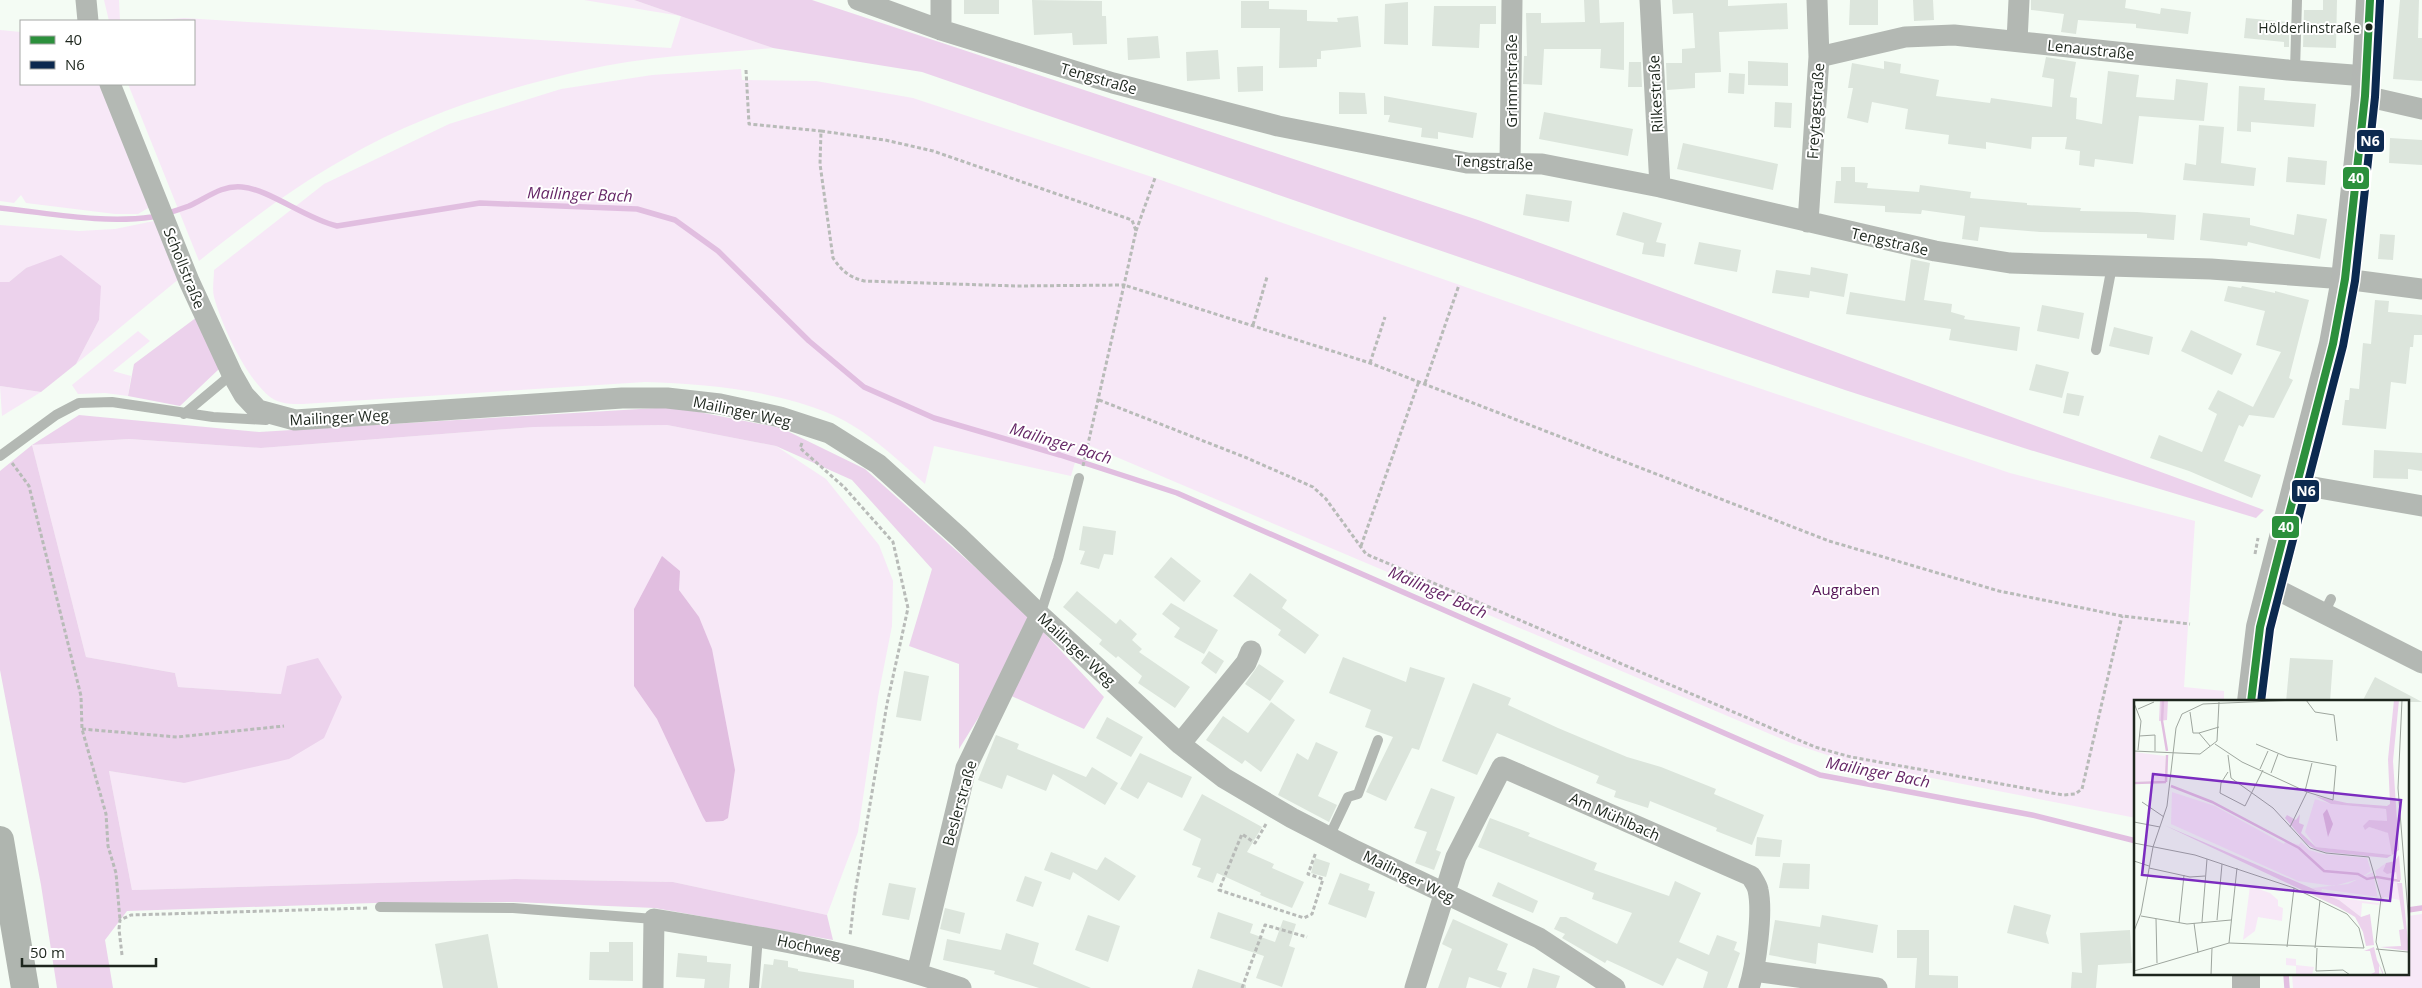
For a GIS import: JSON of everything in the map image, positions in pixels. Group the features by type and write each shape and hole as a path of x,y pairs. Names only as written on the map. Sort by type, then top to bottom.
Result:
{"highway":[{"path":"0,840 25,988"}],"street":[{"path":"86,0 88,20"},
{"name":"Tengstraße","path":"858,0 941,30 1113,83 1278,126 1467,163 1542,164 1660,187 1935,251 2010,263 2211,269 2345,279 2422,290"},
{"path":"941,0 941,30"},
{"name":"Grimmstraße","path":"1510,163 1512,0"},
{"name":"Rilkestraße","path":"1650,0 1660,187"},
{"name":"Freytagstraße","path":"1808,222 1819,57 1817,0"},
{"path":"2017,41 2019,0"},
{"path":"2251,700 2260,627 2333,344 2345,279 2365,86 2370,0"},
{"name":"Lenaustraße","path":"1819,57 1905,37 1954,35 2295,70 2365,86"},
{"name":"Schollstraße","path":"110,85 189,281 232,374 244,395 258,410 295,420"},
{"path":"2365,86 2422,109"},
{"name":"Mailinger Weg","path":"295,420 622,398 658,398 720,404 830,433 878,464 959,537 1040,615 1180,744 1224,778 1274,808 1326,835 1539,938 1615,988"},
{"path":"2296,484 2422,506"},
{"path":"2270,586 2327,606 2422,663"},
{"name":"Beslerstraße","path":"925,979 966,768 1040,615"},
{"path":"1180,744 1246,663 1251,651"},
{"name":"Am Mühlbach","path":"1446,894 1456,857 1502,767 1751,876 1758,890 1758,931 1752,979"},
{"path":"1415,988 1446,894"},
{"path":"653,988 654,919"},
{"name":"Hochweg","path":"654,919 758,936 849,955 925,979 961,988"},
{"path":"1752,979 1877,988"}],"lane":[{"path":"2295,70 2297,0"},
{"path":"2096,350 2112,266"},
{"path":"184,414 232,374"},
{"name":"Mailinger Weg","path":"2,454 56,415 79,403 112,402 184,414 242,419 295,420"},
{"path":"1040,615 1058,560 1079,478"},
{"path":"1326,835 1348,797 1358,794 1378,740"},
{"path":"380,907 513,908 654,919"},
{"path":"754,988 758,936"}],"path":[{"path":"746,70 749,124 885,140 933,152 1132,220 1136,231"},
{"path":"821,131 820,164 833,258 842,271 853,278 864,281 1016,286 1124,285 1370,363 1425,383 1708,496 1829,541 1999,591 2122,616 2190,624"},
{"path":"1088,450 1136,231 1155,178"},
{"path":"1253,325 1267,277"},
{"path":"1425,383 1459,285"},
{"path":"1370,363 1385,317"},
{"path":"1361,547 1419,381"},
{"path":"1099,400 1247,458 1314,487 1326,499 1366,554 1815,747 1851,757 2063,795 2075,794 2082,789 2122,616"},
{"path":"808,426 800,448 844,487 893,542 908,608 886,714 855,893 849,955"},
{"path":"2,454 29,486 81,696 82,729 106,814 108,846 116,874 122,954"},
{"path":"82,729 177,737 284,726"},
{"path":"1274,808 1255,843 1242,834 1219,890 1304,918 1312,914 1323,879 1308,874 1326,835"},
{"path":"120,920 131,915 380,907"},
{"path":"1242,988 1265,926 1307,938"}],"green space":[{"path":"104,0 119,0 120,20 109,20"},
{"path":"584,0 634,0 680,16"},
{"path":"681,16 773,48 655,58 608,65 492,95 430,117 372,144 325,170 269,207 199,261 128,85 195,85 195,20 159,20 184,18 671,48"},
{"path":"0,30 20,32 20,85 101,85 150,207 138,214 115,214 26,203 21,195 14,203 0,201"},
{"name":"Augraben","path":"741,69 742,80 816,81 913,98 1155,178 1602,335 2010,473 2195,521 2184,687 2224,691 2224,700 2134,700 2134,818 1845,761 1791,743 1081,442 1071,476 934,446 925,484 882,446 858,429 833,415 811,406 740,390 693,384 645,382 294,404 281,402 270,397 252,377 236,351 218,309 213,294 214,270 324,184 449,124 561,89 652,75"},
{"path":"154,221 180,278 76,364 99,320 26,268 9,282 0,282 0,225 79,231 115,229"},
{"path":"138,331 150,341 113,371 131,376 128,396 105,393 78,394 72,385"},
{"path":"0,386 41,392 2,416"},
{"path":"667,425 776,446 826,479 879,545 893,581 892,626 878,697 858,832 827,915 673,882 515,879 132,890 109,771 184,783 281,694 178,687 175,673 86,657 32,445 129,439 261,448 534,427"},
{"path":"2422,914 2422,988 2293,988 2292,976 2410,976 2410,916"}],"shaded area":[{"path":"634,0 812,0 1478,220 2264,510 2256,518 2030,450 1845,390 922,72 773,48"},
{"path":"61,255 101,286 99,320 76,364 41,392 0,386 0,282 9,282 26,268"},
{"path":"197,317 219,369 180,406 128,396 134,364"},
{"path":"673,407 781,428 865,469 1022,609 1104,697 1084,729 996,689 959,749 959,664 909,646 932,569 852,480 776,446 667,425 534,427 261,448 129,439 32,445 79,415 259,432"},
{"path":"32,445 86,657 175,673 178,687 281,694 287,666 318,658 342,697 324,738 289,759 184,783 109,771 132,890 515,879 673,882 827,915 833,940 655,908 514,902 374,903 127,911 105,940 113,988 57,988 41,885 0,670 0,471"},
{"path":"662,556 680,571 679,590 699,617 712,649 735,770 728,818 723,821 706,822 657,719 634,686 634,609"}],"building":[{"path":"964,0 999,0 999,14 964,14"},
{"path":"1032,0 1102,1 1102,16 1106,16 1107,44 1073,45 1072,33 1034,35"},
{"path":"1584,0 1599,0 1600,23 1624,22 1624,70 1600,68 1601,49 1544,49 1542,85 1523,84 1524,56 1527,56 1526,13 1541,13 1541,23 1585,22"},
{"path":"1672,0 1728,0 1728,6 1787,3 1788,29 1719,32 1721,72 1695,73 1695,88 1667,90 1666,63 1682,63 1682,49 1695,48 1693,13 1673,14"},
{"path":"1850,0 1878,0 1878,25 1849,25"},
{"path":"1913,0 1933,0 1934,20 1914,21"},
{"path":"2031,0 2126,0 2125,8 2160,14 2161,8 2191,12 2188,34 2136,28 2136,24 2078,20 2076,34 2061,32 2064,14 2031,10"},
{"path":"2323,0 2337,0 2336,48 2303,47 2304,10 2323,10"},
{"path":"2400,0 2419,0 2418,38 2422,38 2422,81 2393,79"},
{"path":"1241,1 1269,1 1269,9 1307,10 1307,21 1338,22 1337,18 1358,16 1361,47 1321,51 1321,59 1317,59 1317,67 1279,68 1280,28 1241,28"},
{"path":"1408,2 1408,45 1384,44 1385,4"},
{"path":"1434,6 1496,6 1496,24 1480,24 1479,48 1432,46"},
{"path":"2246,18 2289,22 2289,47 2284,47 2284,42 2244,38"},
{"path":"1158,36 1160,58 1128,60 1127,38"},
{"path":"1218,50 1220,79 1187,81 1186,52"},
{"path":"2046,57 2076,62 2070,97 2077,98 2076,119 2102,124 2108,71 2139,75 2136,97 2174,100 2176,79 2208,83 2204,121 2139,116 2133,164 2095,159 2094,167 2079,165 2080,151 2065,149 2067,137 2032,137 2031,149 1986,142 1986,149 1948,144 1949,135 1905,129 1908,109 1872,102 1868,123 1847,118 1853,88 1848,88 1852,63 1884,69 1884,61 1901,64 1900,73 1939,80 1936,96 1990,103 1991,98 2052,107 2054,79 2042,77"},
{"path":"1748,61 1788,63 1788,86 1748,85"},
{"path":"1629,62 1641,62 1642,87 1628,87"},
{"path":"1263,66 1263,91 1238,92 1237,67"},
{"path":"1729,73 1745,74 1744,94 1728,93"},
{"path":"2239,86 2265,88 2264,100 2316,104 2314,127 2251,122 2251,132 2237,131"},
{"path":"1339,92 1365,93 1367,114 1339,114"},
{"path":"1384,96 1477,113 1473,138 1438,132 1438,139 1421,137 1422,128 1388,122 1390,115 1384,115"},
{"path":"1775,102 1792,103 1791,128 1774,127"},
{"path":"1544,112 1633,129 1628,156 1539,139"},
{"path":"2199,125 2224,127 2221,163 2256,168 2254,186 2183,180 2185,163 2196,165"},
{"path":"2390,138 2422,140 2422,165 2389,163"},
{"path":"1683,143 1778,164 1773,190 1677,169"},
{"path":"2288,157 2327,161 2325,185 2286,182"},
{"path":"1841,167 1855,167 1855,182 1868,183 1867,188 1919,192 1920,185 1971,192 1970,198 2027,203 2027,205 2081,208 2080,211 2176,215 2174,240 2147,238 2147,234 2040,232 1980,227 1978,241 1962,239 1965,216 1922,210 1921,214 1885,212 1885,206 1834,203 1836,181 1841,181"},
{"path":"1526,194 1572,201 1569,222 1523,215"},
{"path":"1623,212 1662,223 1656,242 1666,244 1664,257 1642,254 1644,243 1616,235"},
{"path":"2203,213 2250,218 2250,225 2294,235 2297,214 2327,219 2320,259 2248,242 2247,246 2200,240"},
{"path":"2380,234 2395,235 2393,260 2378,259"},
{"path":"1699,242 1741,250 1737,272 1694,264"},
{"path":"1911,259 1930,263 1924,300 1952,304 1951,312 1965,316 1964,319 2020,327 2017,351 1949,340 1951,329 1846,314 1850,292 1905,301"},
{"path":"1811,267 1848,274 1844,297 1810,291 1809,298 1772,293 1776,270 1810,275"},
{"path":"2228,286 2241,288 2242,286 2275,293 2275,291 2309,300 2289,378 2293,380 2274,418 2249,415 2243,427 2239,425 2224,461 2261,475 2252,498 2189,471 2150,458 2159,435 2202,452 2217,414 2208,409 2218,390 2253,407 2281,352 2256,345 2265,311 2224,301"},
{"path":"2375,300 2389,301 2388,312 2422,315 2422,335 2414,335 2413,347 2410,347 2406,384 2391,382 2386,429 2342,425 2345,400 2349,400 2350,388 2359,389 2363,343 2371,344"},
{"path":"2042,305 2084,313 2079,339 2037,331"},
{"path":"2114,327 2153,337 2149,355 2109,346"},
{"path":"2191,330 2242,354 2232,375 2181,351"},
{"path":"2036,364 2069,372 2062,398 2029,390"},
{"path":"2067,393 2084,396 2079,416 2063,413"},
{"path":"2374,450 2422,453 2422,471 2408,469 2408,479 2373,478"},
{"path":"1083,526 1116,531 1113,555 1104,554 1099,569 1080,564 1085,551 1079,550"},
{"path":"1171,557 1201,581 1184,602 1154,577"},
{"path":"1250,573 1287,600 1282,608 1319,635 1305,654 1278,635 1281,630 1233,596"},
{"path":"1077,591 1116,624 1120,619 1137,634 1132,640 1142,649 1139,652 1190,687 1175,708 1138,683 1142,676 1118,656 1116,658 1099,644 1102,640 1063,607"},
{"path":"1171,603 1218,630 1204,654 1174,637 1180,628 1162,614"},
{"path":"1209,651 1224,661 1216,674 1201,663"},
{"path":"1343,657 1406,682 1410,667 1445,678 1419,750 1412,748 1386,801 1366,792 1393,737 1365,727 1371,710 1329,693"},
{"path":"2290,658 2333,660 2330,700 2286,700"},
{"path":"1259,664 1284,681 1270,701 1245,684"},
{"path":"904,671 929,676 921,721 896,717"},
{"path":"2375,677 2422,702 2410,702 2410,700 2363,700"},
{"path":"1473,683 1511,698 1508,705 1558,728 1627,757 1661,767 1716,789 1714,794 1764,815 1752,845 1716,831 1717,828 1650,801 1648,808 1614,797 1616,791 1596,783 1599,776 1497,733 1477,775 1442,761"},
{"path":"1271,702 1295,720 1261,772 1245,760 1242,764 1206,740 1223,716 1248,733"},
{"path":"1107,717 1143,737 1131,757 1096,738"},
{"path":"996,735 1019,744 1017,749 1086,777 1092,767 1118,783 1105,805 1053,774 1046,791 1007,775 1002,789 978,780"},
{"path":"1316,742 1338,752 1318,796 1337,805 1329,822 1278,795 1297,753 1308,760"},
{"path":"1140,753 1192,777 1182,798 1148,782 1138,799 1120,789"},
{"path":"1431,788 1455,797 1436,850 1441,852 1434,870 1415,863 1427,832 1414,828"},
{"path":"1202,794 1262,827 1247,852 1274,864 1272,868 1304,882 1292,908 1260,895 1261,893 1217,873 1213,883 1197,877 1201,868 1192,865 1201,839 1183,830"},
{"path":"1490,818 1530,833 1528,836 1597,863 1594,870 1669,896 1675,881 1701,893 1679,942 1709,955 1717,935 1737,942 1734,950 1740,953 1727,988 1703,988 1708,972 1677,958 1663,986 1607,960 1605,963 1562,938 1565,934 1554,929 1560,917 1566,917 1617,944 1632,913 1592,899 1594,893 1478,847"},
{"path":"1757,837 1782,840 1780,857 1755,856"},
{"path":"1051,852 1097,870 1105,857 1136,876 1119,901 1073,872 1070,880 1044,870"},
{"path":"1315,858 1330,863 1326,877 1311,873"},
{"path":"1783,863 1810,864 1809,889 1779,888"},
{"path":"1340,873 1370,884 1368,890 1375,892 1366,918 1328,904"},
{"path":"1025,876 1042,882 1033,907 1016,901"},
{"path":"1498,882 1538,901 1533,913 1492,896"},
{"path":"889,883 916,888 909,920 882,915"},
{"path":"2014,905 2051,915 2046,933 2049,944 2007,933"},
{"path":"945,908 965,913 960,934 940,929"},
{"path":"1218,912 1253,924 1250,933 1275,942 1283,920 1296,924 1289,946 1295,948 1282,987 1256,978 1264,956 1210,938"},
{"path":"1088,915 1120,926 1108,962 1075,950"},
{"path":"1822,915 1878,925 1873,953 1818,943 1816,964 1769,955 1775,920 1820,927"},
{"path":"1453,919 1508,944 1497,970 1507,973 1501,988 1469,977 1466,988 1438,988 1452,949 1442,944"},
{"path":"1897,930 1929,930 1929,975 1958,976 1958,988 1915,988 1917,958 1897,958"},
{"path":"2130,930 2132,963 2098,965 2096,988 2071,988 2072,972 2082,973 2080,933"},
{"path":"1006,933 1039,943 1033,964 1091,988 1039,988 994,974 995,971 943,960 947,939 1001,950"},
{"path":"488,934 498,988 443,988 435,944"},
{"path":"609,942 633,942 633,981 589,980 590,952 609,952"},
{"path":"678,953 707,956 707,962 731,964 729,988 704,988 705,979 676,977"},
{"path":"774,959 788,961 788,967 798,969 798,971 854,980 854,988 761,988 764,964 773,965"},
{"path":"1533,968 1560,976 1556,988 1527,988"},
{"path":"1198,969 1246,985 1246,988 1192,988"}],"waterway":[{"name":"Mailinger Bach","path":"0,208 95,219 133,219 166,214 189,206 221,190 242,187 264,193 313,217 337,226 480,203 637,209 675,220 718,251 809,341 864,387 934,418 1060,455 1177,493 1820,775 2032,815 2134,840"},
{"name":"Augraben","path":"2410,910 2422,908"},
{"path":"2286,976 2287,988"}],"transit line":[{"name":"40","path":"2251,700 2260,627 2333,344 2345,279 2365,96 2370,0"},
{"name":"N6","path":"2261,700 2270,629 2343,346 2355,281 2375,97 2380,1"}],"place":[{"name":"Hölderlinstraße","path":"2369,27"}]}
